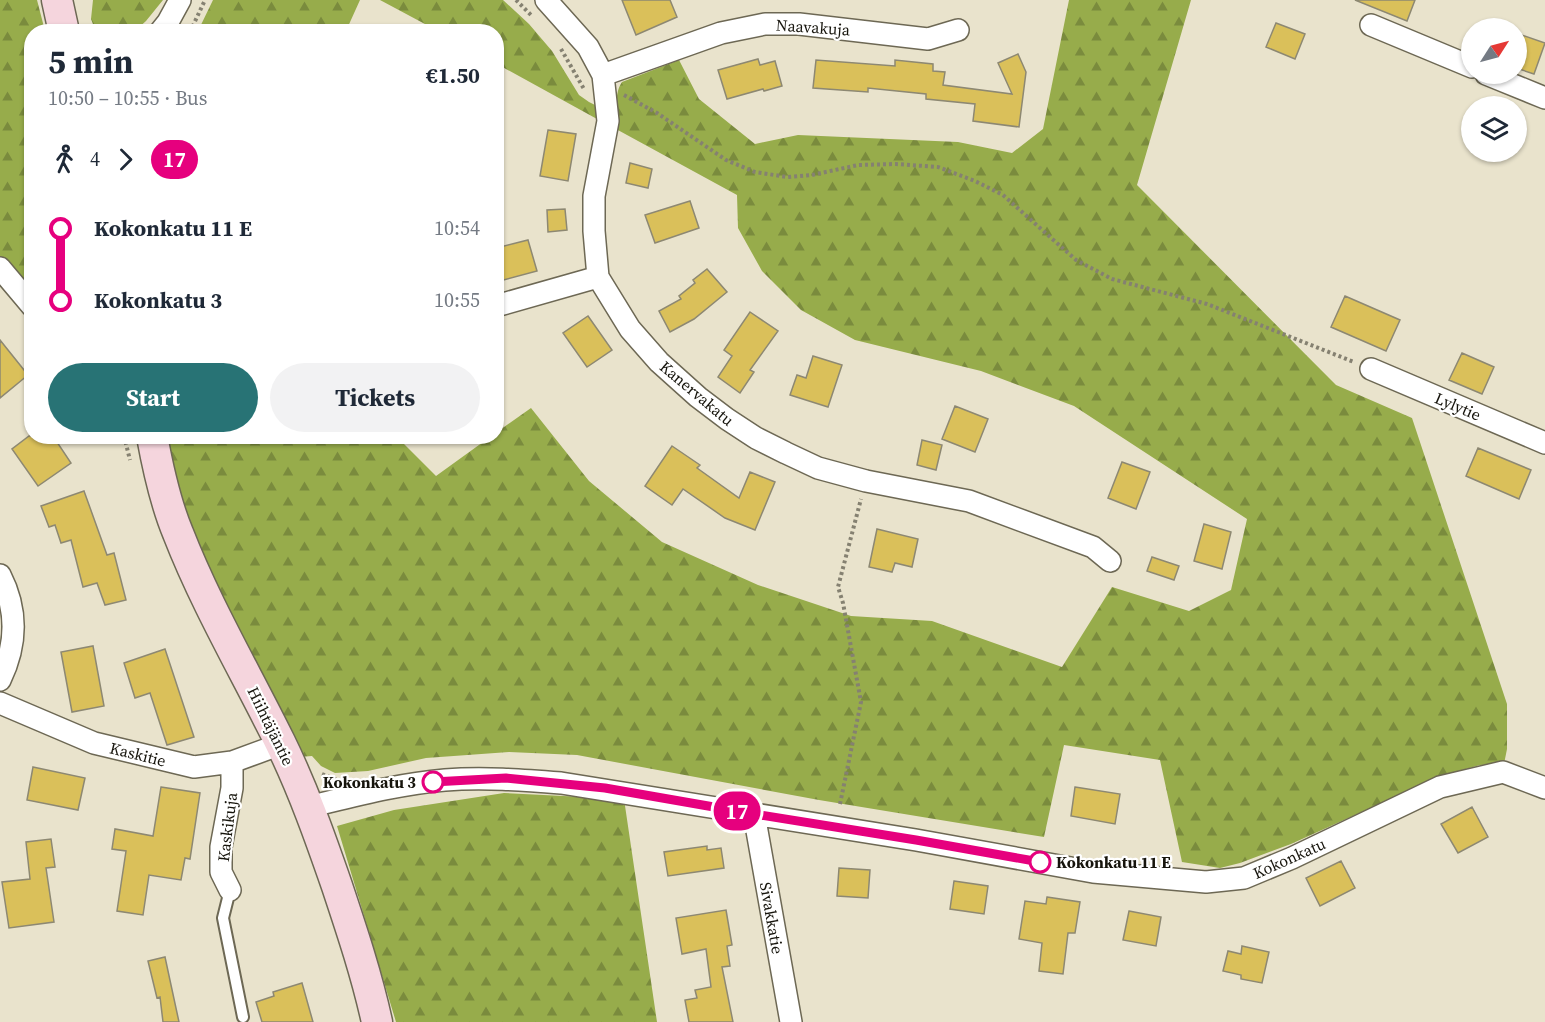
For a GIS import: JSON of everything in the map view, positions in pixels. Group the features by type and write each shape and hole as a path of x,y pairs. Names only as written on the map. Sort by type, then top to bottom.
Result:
{"street":[{"path":"57,0 62,24"},
{"path":"166,24 180,0"},
{"name":"Kanervakatu","path":"546,0 588,47 605,86 608,121 594,196 598,276 630,329 659,362 727,419 756,438 819,468 866,481 969,501 1093,547 1110,561"},
{"name":"Naavakuja","path":"605,86 721,33 765,24 799,24 928,39 958,30"},
{"path":"1371,26 1461,63"},
{"path":"1511,84 1545,98"},
{"path":"0,267 24,296"},
{"path":"504,304 598,276"},
{"name":"Lylytie","path":"1371,369 1545,443"},
{"name":"Hiihtäjäntie","path":"154,444 160,476 177,533 209,602 281,744 308,807 356,942 369,985 376,1022"},
{"path":"0,575 13,609 13,634 6,668 0,680"},
{"name":"Kaskitie","path":"0,703 94,743 194,767 232,762 281,744"},
{"name":"Kaskikuja","path":"230,890 221,873 221,847 232,788 232,762"},
{"name":"Kokonkatu","path":"308,807 391,787 446,780 506,778 605,788 1093,872 1206,882 1244,878 1292,858 1440,787 1503,772 1545,788"},
{"name":"Sivakkatie","path":"754,814 791,1022"}],"lane":[{"path":"230,890 223,918 243,1017"}],"path":[{"path":"194,24 205,0"},
{"path":"516,0 538,23"},
{"path":"559,47 586,90 593,96 605,86 615,93 630,97 726,160 755,172 787,177 812,175 858,165 896,164 939,167 1003,195 1076,260 1112,279 1207,304 1371,369"},
{"path":"840,804 861,702 838,587 866,481"}],"green space":[{"path":"0,0 37,0 43,24 24,24 24,297 0,268"},
{"path":"93,0 163,0 143,24 93,24 91,19"},
{"path":"213,0 360,0 349,24 201,24"},
{"path":"380,0 503,0 529,24 552,51 579,95 597,106 597,119 504,68 504,24 425,24"},
{"path":"1069,0 1191,0 1137,185 1336,385 1412,418 1507,704 1507,749 1504,764 1480,765 1441,776 1291,844 1220,868 1182,862 1160,760 1064,745 1044,837 819,800 577,755 509,752 426,758 368,771 335,773 321,766 312,756 299,757 228,615 181,506 167,444 404,444 436,476 480,444 504,444 504,427 531,408 589,481 662,542 758,585 851,616 932,621 1062,667 1112,587 1189,611 1231,590 1247,519 1074,406 981,371 855,340 801,310 762,271 738,228 737,195 616,129 617,99 622,82 679,60 699,99 755,144 798,135 958,142 1012,153 1043,129"},
{"path":"504,793 624,799 657,1022 396,1022 337,826 394,810"}],"building":[{"path":"622,0 670,0 677,17 636,35"},
{"path":"1355,0 1415,0 1407,21"},
{"path":"1276,23 1305,34 1295,59 1266,47"},
{"path":"1527,37 1545,43 1534,74 1527,72"},
{"path":"1018,54 1026,72 1019,127 973,121 975,104 926,99 926,94 868,88 868,92 813,88 816,60 895,66 895,60 933,64 933,71 945,72 943,85 1012,94 998,63"},
{"path":"758,59 760,65 775,61 782,86 727,99 718,70"},
{"path":"548,130 576,134 568,181 540,176"},
{"path":"630,163 652,169 648,188 626,183"},
{"path":"690,201 699,228 655,243 645,215"},
{"path":"565,209 567,230 548,232 547,210"},
{"path":"528,240 537,271 504,280 504,246"},
{"path":"707,269 727,292 694,319 670,332 659,311 681,299 679,296"},
{"path":"1345,296 1400,320 1386,351 1331,327"},
{"path":"750,312 778,331 750,370 754,372 740,393 718,377 732,356 724,350"},
{"path":"588,316 612,350 587,367 563,333"},
{"path":"0,340 24,370 24,378 0,398"},
{"path":"1462,353 1494,367 1482,394 1449,380"},
{"path":"813,356 842,365 828,407 790,395 797,375 806,378"},
{"path":"955,406 988,419 975,452 942,439"},
{"path":"24,440 24,444 58,444 71,463 38,486 12,449"},
{"path":"922,440 942,445 936,470 917,465"},
{"path":"672,446 700,465 697,468 739,498 750,472 775,482 755,530 725,518 683,489 672,505 645,486"},
{"path":"1478,448 1531,470 1519,499 1466,476"},
{"path":"1122,462 1150,472 1136,509 1108,498"},
{"path":"84,491 107,555 114,553 126,600 105,605 97,583 83,587 71,540 61,543 55,525 49,527 41,506"},
{"path":"1204,524 1231,532 1222,569 1194,561"},
{"path":"877,529 918,539 912,567 895,563 892,572 869,567"},
{"path":"1152,557 1179,566 1174,580 1147,571"},
{"path":"93,646 104,706 72,712 61,652"},
{"path":"165,649 194,737 167,745 150,693 135,698 124,663"},
{"path":"33,767 85,778 78,810 27,800"},
{"path":"161,787 200,793 190,859 185,858 181,880 149,875 143,915 117,911 126,851 112,849 115,829 153,836"},
{"path":"1075,787 1120,794 1115,824 1071,816"},
{"path":"1472,807 1488,837 1458,853 1441,824"},
{"path":"51,839 55,867 46,868 54,922 9,928 2,882 30,879 26,842"},
{"path":"707,846 707,850 721,848 724,868 668,876 664,852"},
{"path":"1341,861 1355,888 1320,906 1306,878"},
{"path":"839,868 870,870 868,898 837,896"},
{"path":"954,881 988,886 984,914 950,909"},
{"path":"1047,897 1080,902 1075,933 1068,933 1063,974 1039,971 1042,943 1019,939 1025,901 1046,904"},
{"path":"726,910 732,945 727,946 730,966 722,967 733,1022 689,1022 685,1000 697,998 695,990 711,987 706,949 682,954 676,918"},
{"path":"1129,911 1161,917 1156,946 1123,940"},
{"path":"1242,946 1269,952 1262,983 1241,979 1241,975 1223,971 1228,951 1241,954"},
{"path":"165,957 179,1022 163,1022 160,997 157,998 148,961"},
{"path":"302,983 313,1022 262,1022 256,1002 274,996 273,992"}],"bus line":[{"name":"17","path":"433,782 506,778 605,788 1040,862"}],"place":[{"name":"Kokonkatu 3","path":"433,782"},
{"name":"Kokonkatu 11 E","path":"1040,862"}]}
